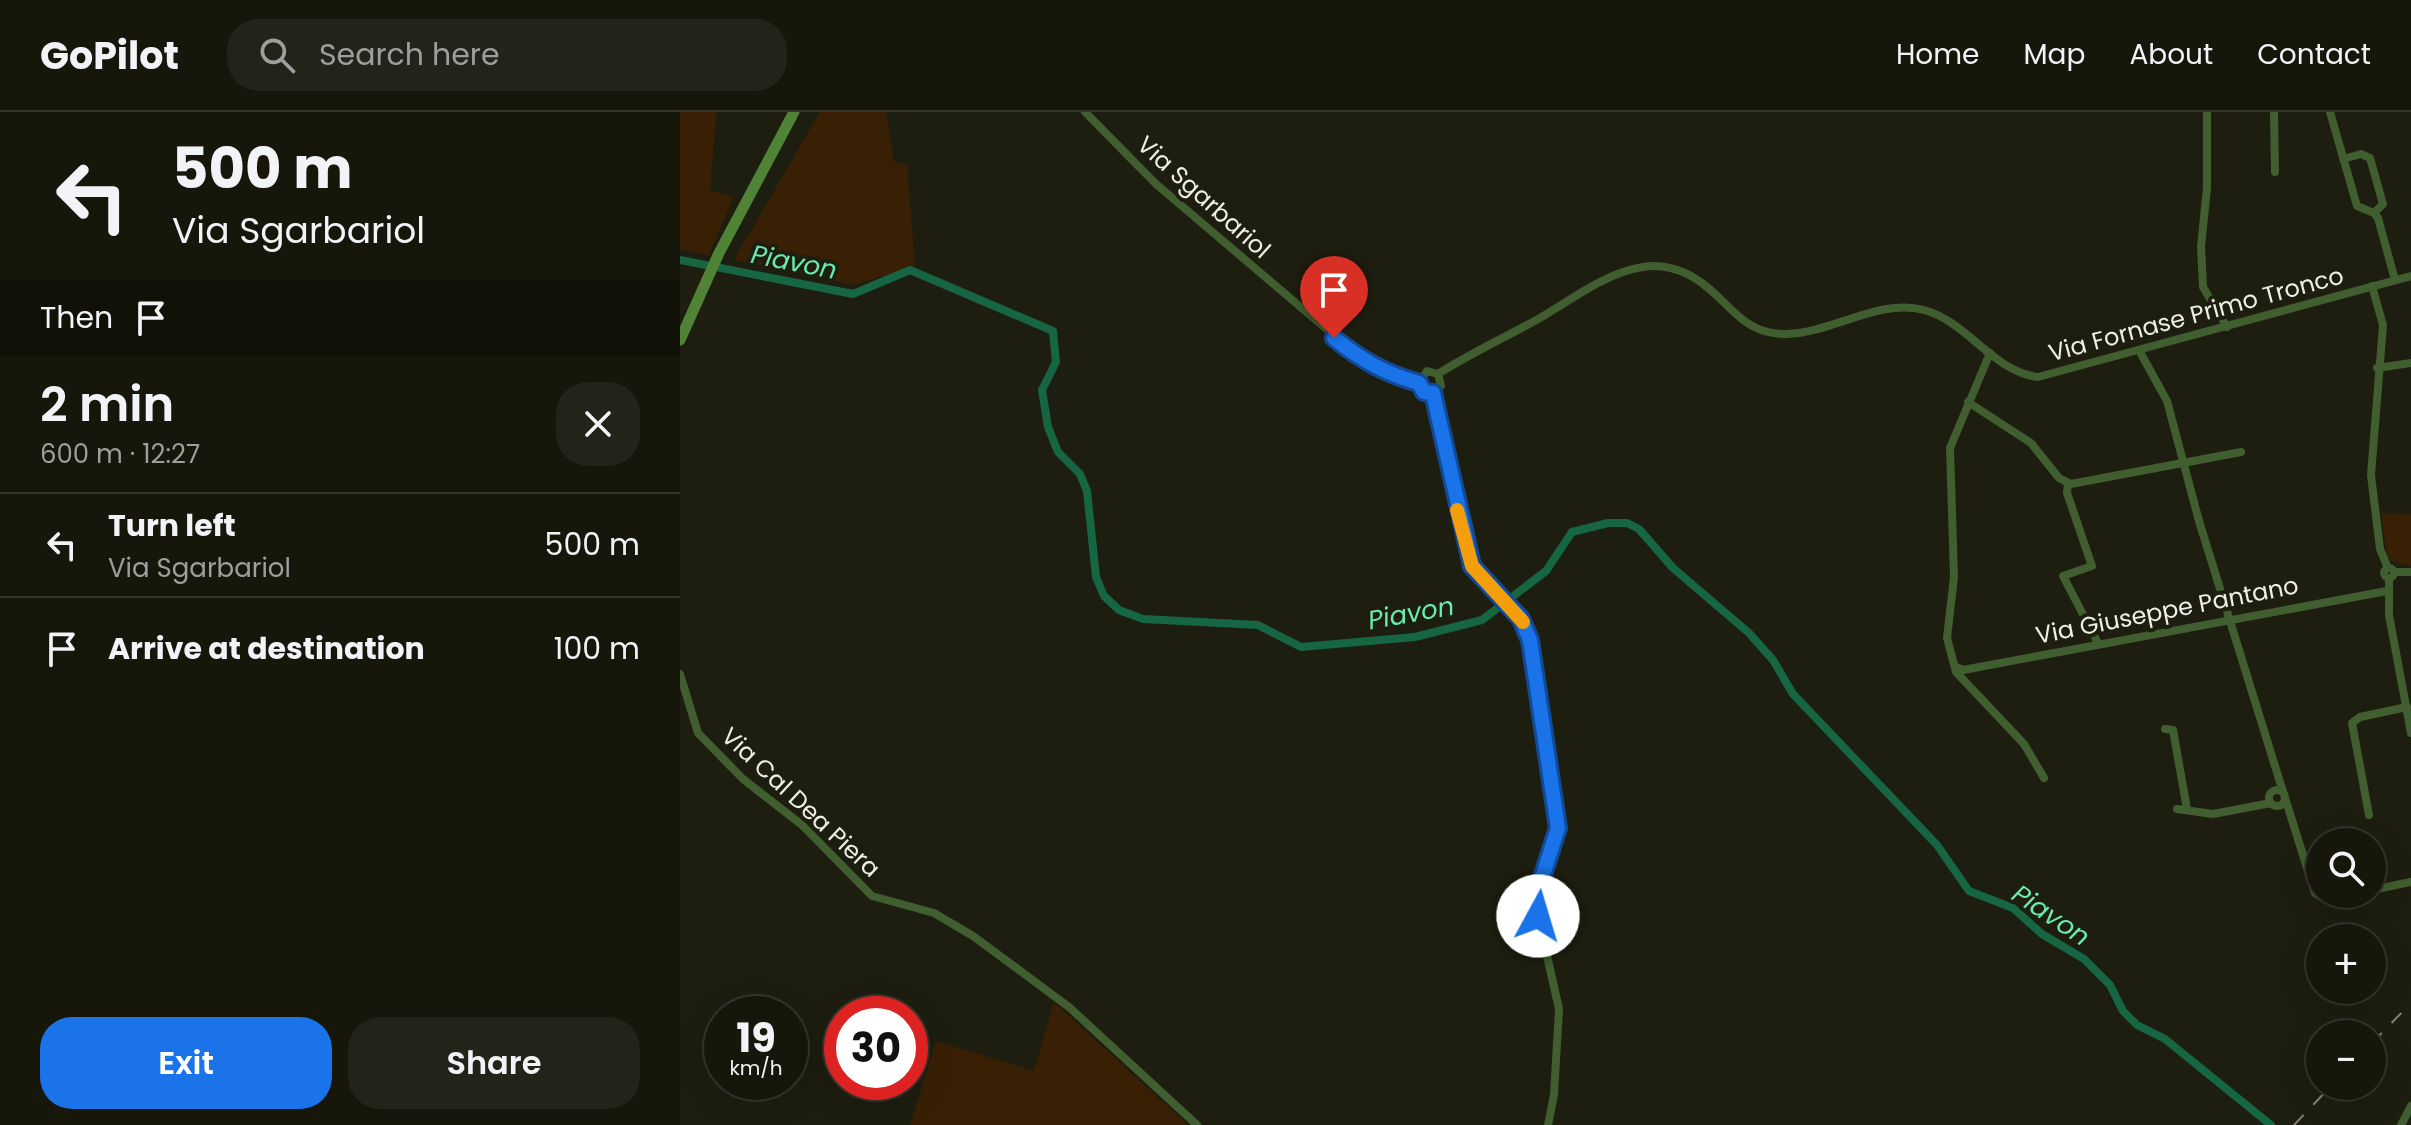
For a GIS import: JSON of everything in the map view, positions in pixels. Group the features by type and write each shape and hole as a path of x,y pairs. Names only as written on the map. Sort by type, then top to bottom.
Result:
{"main road":[{"path":"680,340 719,253 794,112"}],"street":[{"name":"Via Sgarbariol","path":"1085,112 1156,184 1349,350 1389,374 1419,383 1424,392 1433,393"},
{"path":"2207,112 2207,188 2201,246 2203,287 2227,327"},
{"path":"2274,112 2275,172"},
{"path":"2330,112 2357,206 2374,213"},
{"path":"2343,159 2361,154 2370,158 2383,204 2374,213"},
{"path":"2374,213 2395,280"},
{"name":"Via Fornase Primo Tronco","path":"1438,374 1595,287 1643,267 1661,266 1693,277 1735,317 1767,332 1801,332 1908,307 1952,322 2017,372 2038,377 2140,352 2411,276"},
{"path":"2372,286 2383,325 2377,368 2371,475 2380,549 2390,573 2387,591 2411,733"},
{"path":"2140,352 2167,401 2277,776 2277,798 2289,814 2306,866"},
{"path":"1990,353 1955,431 1949,460 1954,577 1947,638 1949,656 1958,675 2024,744 2044,778"},
{"path":"2377,368 2411,363"},
{"path":"1419,383 1424,373 1438,374 1441,386 1433,393 1467,552 1477,574 1521,619 1530,640 1558,828 1541,881 1538,916 1559,1009 1554,1095 1548,1125"},
{"path":"1968,402 2031,443 2068,483 2067,493 2092,566 2063,576 2098,643"},
{"path":"2068,483 2185,466 2241,452"},
{"path":"2390,573 2411,572"},
{"name":"Via Giuseppe Pantano","path":"1956,667 1963,670 2387,591"},
{"name":"Via Cal Dea Piera","path":"680,674 698,733 743,779 802,825 872,896 934,913 973,936 1069,1007 1197,1125"},
{"path":"2369,815 2352,723 2360,717 2407,707"},
{"path":"2165,729 2173,730 2182,809 2213,814 2277,798"},
{"path":"2386,887 2411,882"},
{"path":"2401,1125 2411,1106"}],"shaded area":[{"path":"680,112 716,112 710,191 734,196 709,255 680,249"},
{"path":"820,112 886,112 894,162 907,164 915,266 854,285 734,260"},
{"path":"2381,513 2411,514 2411,566 2391,561 2387,556"},
{"path":"1054,1002 1188,1125 910,1125 918,1100 928,1100 928,1067 936,1041 1034,1071"}],"waterway":[{"name":"Piavon","path":"680,260 853,294 910,270 1053,331 1056,362 1042,390 1048,427 1058,452 1080,474 1087,491 1096,577 1104,596 1119,610 1143,619 1258,625 1301,647 1415,637 1482,620 1546,571 1572,532 1608,523 1627,523 1639,529 1673,568 1749,633 1773,660 1793,694 1937,845 1969,891 2013,908 2042,934 2084,959 2110,985 2123,1011 2137,1025 2165,1039 2271,1125"}],"railway":[{"path":"2386,1029 2411,1003"},
{"path":"2294,1125 2318,1100"}],"slow traffic":[{"path":"1457,510 1472,566 1523,622"}],"route":[{"path":"1334,338 1363,360 1389,374 1419,383 1424,392 1433,393 1472,566 1521,619 1527,630 1558,828 1541,881 1538,916"}]}
